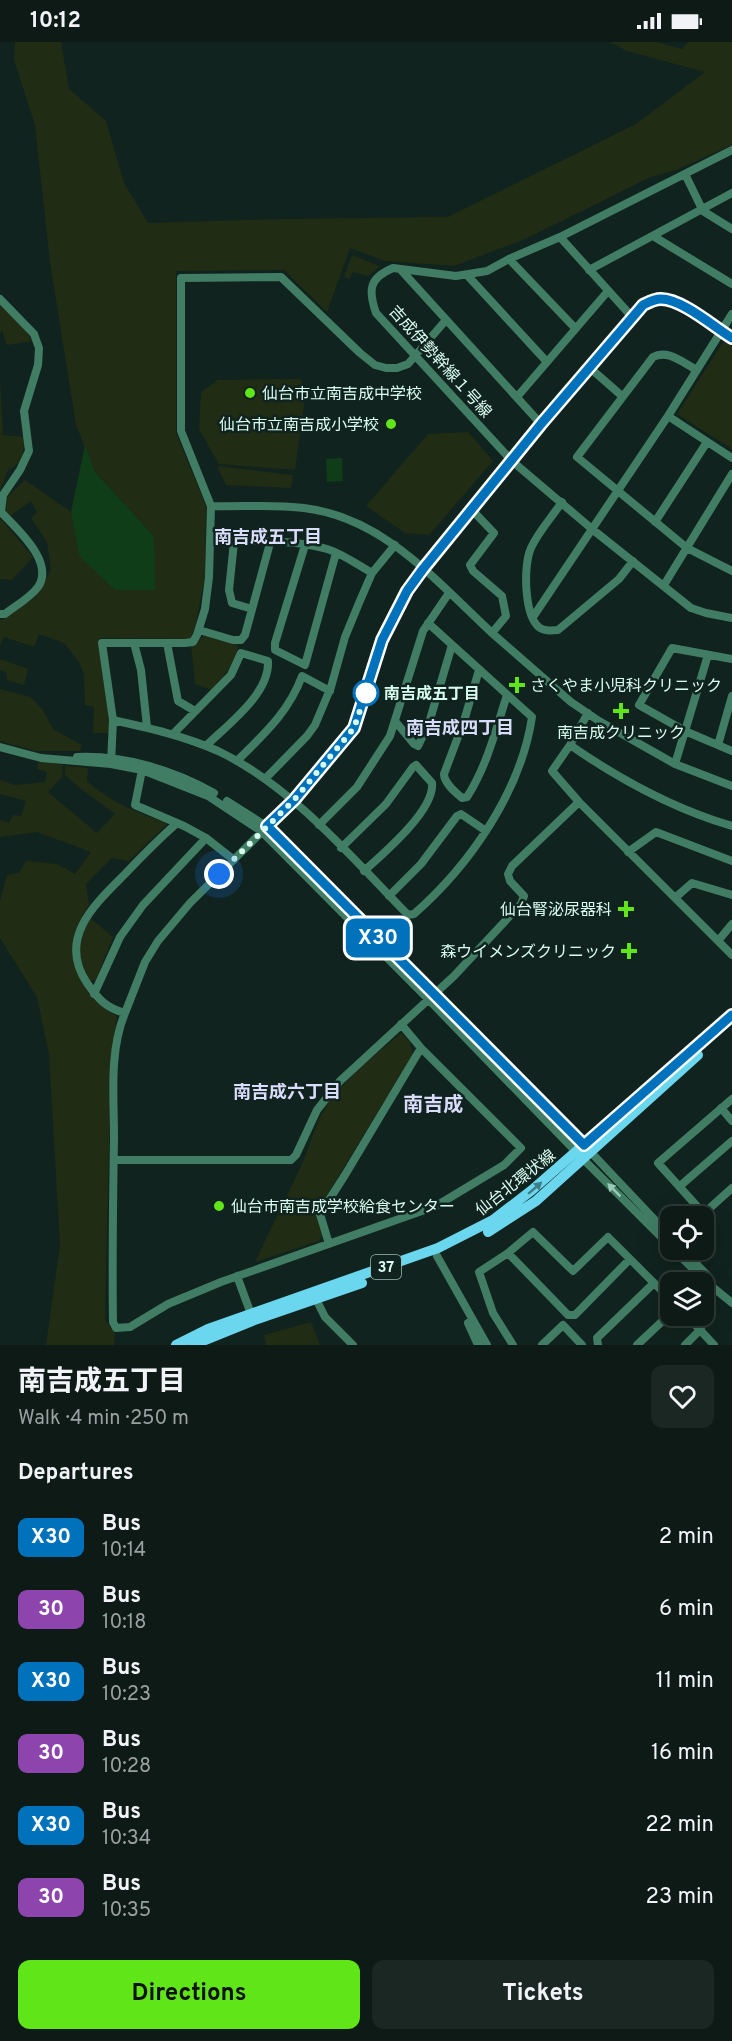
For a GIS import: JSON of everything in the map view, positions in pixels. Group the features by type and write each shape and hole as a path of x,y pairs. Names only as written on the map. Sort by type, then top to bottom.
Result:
{"main road":[{"name":"仙台北環状線","path":"194,1345 213,1336 437,1256 479,1237 515,1216 536,1201 583,1152 732,1015"},
{"name":"仙台北環状線","path":"176,1345 208,1329 414,1257 459,1239 494,1220 583,1152 732,1025"}],"street":[{"name":"吉成伊勢幹線１号線","path":"732,150 560,237 509,259 487,272 467,276 393,268 374,280 371,290 376,313 512,461 691,608 732,618"},
{"path":"685,174 703,211 732,229"},
{"path":"589,270 703,211 732,193"},
{"path":"653,236 732,284"},
{"path":"560,237 633,318"},
{"path":"509,259 575,328"},
{"path":"401,270 541,424"},
{"path":"467,276 547,362"},
{"path":"111,761 113,720 102,643 193,642 205,609 209,577 211,506 181,431 181,278 281,277 375,365 386,368 398,368 408,364 446,320"},
{"path":"518,397 608,291"},
{"path":"0,299 34,334 39,348 38,365 24,411 29,451 20,470 3,495 1,512 39,556 42,571 37,587 5,614 0,614"},
{"path":"401,1024 521,1148 504,1165 436,1206 237,1276 168,1304 130,1327 116,1329 113,1322 114,1160 115,1066 119,1027 145,962 158,941 190,903 294,800 354,728 382,640 397,608 423,569 541,424 643,305 652,300 662,299 675,302 732,338"},
{"path":"533,617 668,416 732,314"},
{"path":"697,370 667,354 653,357 577,457 687,548 732,570"},
{"path":"591,368 622,396"},
{"path":"668,416 732,458"},
{"path":"655,522 707,442"},
{"path":"664,585 732,474"},
{"path":"562,502 530,549 526,582 533,617 538,627 546,631 558,630 619,579 633,561"},
{"path":"211,506 305,508 343,517 368,528 395,545 571,702 648,750 675,764 732,786"},
{"path":"472,510 495,533 470,565 473,571 502,596 506,616 492,633"},
{"path":"211,541 305,545 329,550 372,573"},
{"path":"234,542 229,590 232,603 252,609"},
{"path":"199,630 233,640 241,639 245,635 270,543"},
{"path":"305,545 275,643 275,650 305,665 336,553"},
{"path":"265,779 315,725 330,691 345,637 372,573 395,545"},
{"path":"319,825 357,787 390,736 416,652 428,623 449,593"},
{"path":"113,720 147,727 206,746 237,761 265,779 294,800 408,915 414,914 457,870 486,831 506,794 520,761 532,717 428,623"},
{"path":"134,643 141,670 147,727"},
{"path":"167,643 178,701 195,711"},
{"path":"395,722 418,746 429,723 452,645"},
{"path":"732,659 672,648 639,705 685,731 732,751"},
{"path":"172,734 231,675 242,653 268,661 267,675 252,701 206,746"},
{"path":"675,764 708,655"},
{"path":"479,670 444,774 447,783 462,798 467,796 474,787 507,695"},
{"path":"237,761 283,713 302,676 330,691"},
{"path":"718,745 732,696"},
{"path":"588,713 552,771 579,802 732,955"},
{"path":"570,745 595,762 672,804 732,826"},
{"path":"0,747 41,758 111,761 142,767 208,796 264,829 660,1232"},
{"path":"341,848 386,804 413,766 420,768 432,783 431,796 402,835 364,871"},
{"path":"142,767 135,805 206,838 234,860"},
{"path":"114,1160 291,1160 296,1155 317,1110 340,1080 454,976 521,904 524,896 510,881 508,874 512,866 579,802"},
{"path":"389,896 421,864 457,816 461,814 486,831"},
{"path":"125,1013 109,1008 94,994 83,978 76,951 79,934 86,916 177,823"},
{"path":"628,852 656,832 732,861"},
{"path":"94,994 111,954 125,929 143,905 206,838"},
{"path":"676,897 692,883 732,896"},
{"path":"718,941 732,924"},
{"path":"329,1244 320,1214 422,1048"},
{"path":"696,1206 658,1163 732,1099"},
{"path":"721,1108 732,1121"},
{"path":"680,1186 732,1141"},
{"path":"713,1206 732,1188"},
{"path":"513,1345 493,1313 479,1272 508,1253 533,1232 573,1271 608,1237 660,1289"},
{"path":"508,1253 568,1315 575,1315 630,1259"},
{"path":"437,1256 487,1345"},
{"path":"685,1260 695,1272"},
{"path":"693,1260 704,1272"},
{"path":"237,1276 251,1314"},
{"path":"598,1345 597,1338 654,1283"},
{"path":"714,1289 732,1303"},
{"path":"316,1299 325,1317 352,1345"},
{"path":"464,1306 465,1316 478,1345"},
{"path":"637,1345 660,1323"},
{"path":"542,1345 563,1325 582,1345"},
{"path":"698,1326 714,1345"},
{"path":"685,1345 701,1329"}],"shaded area":[{"path":"15,42 61,42 69,89 106,121 124,183 148,223 448,217 636,124 705,72 627,51 610,42 656,42 682,49 688,42 732,42 732,145 676,170 651,177 525,239 454,266 385,261 350,248 327,312 284,270 176,271 176,433 206,506 205,575 193,639 100,638 110,733 93,733 94,707 85,705 84,674 79,662 64,643 39,634 34,647 4,637 0,645 0,620 36,596 51,570 47,542 31,518 37,512 31,501 10,516 6,511 7,497 25,480 71,512 79,556 154,590 154,536 95,472 76,425 50,262 35,125 14,60"},
{"path":"352,255 380,266 368,276 353,272 349,279 344,277"},
{"path":"0,304 32,341 7,345 2,330 0,334"},
{"path":"725,339 732,344 732,449 677,414"},
{"path":"0,377 3,435 24,437 24,448 20,461 8,470 0,491"},
{"path":"301,379 306,391 295,470 219,464 199,429 201,392 218,380"},
{"path":"468,432 493,461 429,535 405,533 366,506 428,434"},
{"path":"85,445 95,472 154,536 155,590 115,590 79,556 71,512"},
{"path":"342,458 343,481 327,482 326,459"},
{"path":"217,466 293,475 291,488 226,485"},
{"path":"0,518 33,557 12,580 0,579"},
{"path":"204,636 238,645 232,664 212,690 195,684 191,645"},
{"path":"0,659 28,669 24,685 7,680 6,672 0,670"},
{"path":"0,689 30,697 43,710 53,729 82,745 80,751 35,751 0,741"},
{"path":"39,760 63,765 62,777 48,792 97,833 115,814 65,775 65,766 88,768 87,781 105,795 135,811 168,823 129,861 112,858 86,884 89,905 82,916 75,939 76,963 84,985 96,1002 117,1016 111,1058 105,1320 115,1333 114,1345 46,1345 60,1245 49,1054 37,997 0,938 0,901 7,875 19,873 26,861 57,864 75,874 91,852 37,832 0,837 0,820 9,823 13,815 21,816 26,801 0,794 0,780 15,785 45,782 47,772 37,769"},
{"path":"88,916 113,937 96,980 90,981 80,955 80,942"},
{"path":"401,1033 410,1042 413,1055 317,1211 322,1235 319,1241 255,1262 302,1164 319,1119 330,1100 356,1071"},
{"path":"311,1322 320,1345 266,1345 264,1335"}],"bus line":[{"name":"X30","path":"732,338 675,302 662,299 652,300 643,305 541,424 407,591 382,640 363,706 354,728 294,800 267,826 584,1145 732,1015"}],"place":[{"name":"仙台市立南吉成中学校","path":"250,393"},
{"name":"仙台市立南吉成小学校","path":"391,424"},
{"name":"さくやま小児科クリニック","path":"517,685"},
{"name":"南吉成五丁目","path":"366,693"},
{"name":"南吉成クリニック","path":"621,711"},
{"name":"仙台腎泌尿器科","path":"626,909"},
{"name":"森ウイメンズクリニック","path":"629,951"},
{"name":"仙台市南吉成学校給食センター","path":"219,1206"}],"district":[{"name":"南吉成五丁目","path":"268,537"},
{"name":"南吉成四丁目","path":"460,728"},
{"name":"南吉成六丁目","path":"287,1092"},
{"name":"南吉成","path":"433,1104"}],"route":[{"path":"219,874 294,800 354,728 367,690 366,693"}]}
